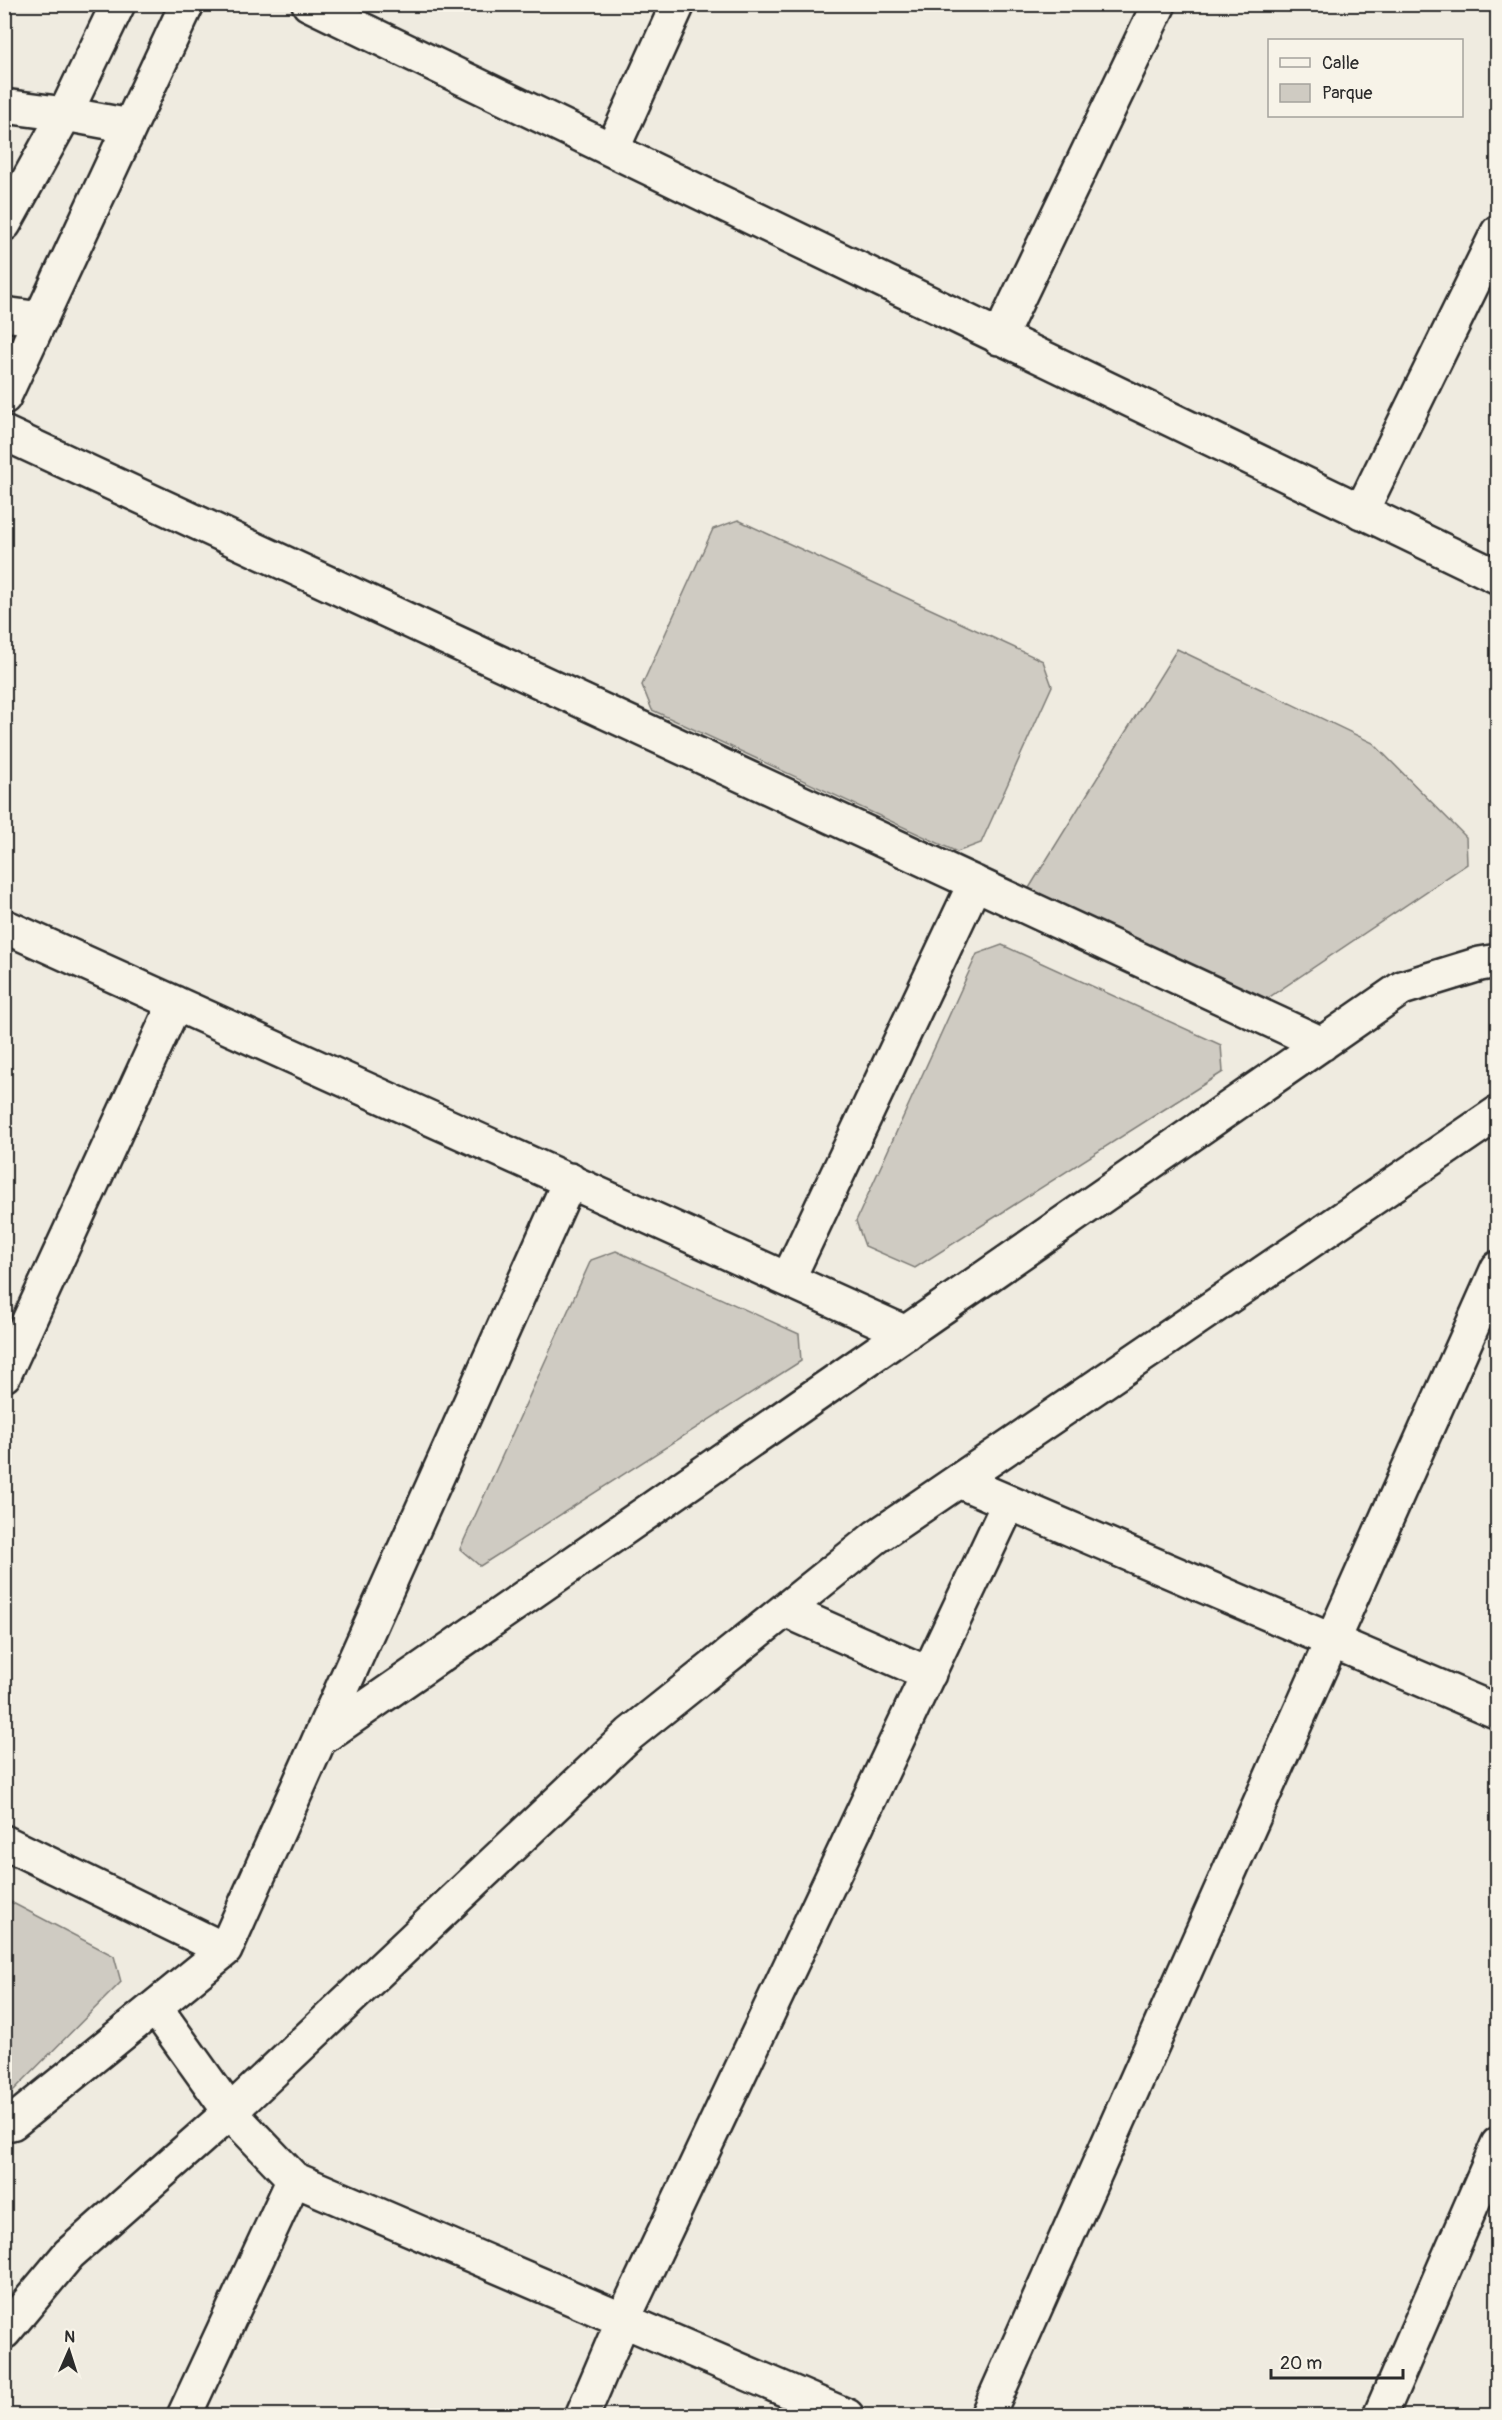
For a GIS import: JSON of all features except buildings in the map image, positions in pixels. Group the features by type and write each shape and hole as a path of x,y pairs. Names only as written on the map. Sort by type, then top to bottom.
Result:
{"street":[{"path":"4,224 65,114 118,4"},
{"path":"4,397 187,4"},
{"path":"309,4 1497,578"},
{"path":"612,150 678,4"},
{"path":"999,338 1159,4"},
{"path":"4,106 130,126"},
{"path":"1361,512 1497,232"},
{"path":"4,314 40,319"},
{"path":"4,433 1322,1044"},
{"path":"788,1279 975,883"},
{"path":"4,926 906,1333"},
{"path":"319,1740 1402,988 1497,961"},
{"path":"4,1375 175,1003"},
{"path":"4,2332 69,2254 230,2112 630,1734 876,1537 1497,1113"},
{"path":"4,2124 12,2123 225,1950 570,1180"},
{"path":"987,2415 1497,1268"},
{"path":"959,1481 1497,1712"},
{"path":"582,2415 623,2320 1009,1503"},
{"path":"785,1610 929,1674"},
{"path":"4,1842 225,1950"},
{"path":"155,2007 230,2112 294,2179 847,2415"},
{"path":"1380,2415 1497,2144"},
{"path":"184,2415 294,2179"}],"green space":[{"path":"738,520 1043,661 1052,686 981,843 957,852 652,710 642,685 713,529"},
{"path":"1177,649 1373,743 1466,837 1467,864 1262,1002 1026,893"},
{"path":"1002,945 1221,1045 1223,1072 915,1268 865,1246 856,1221 977,954"},
{"path":"616,1251 799,1334 801,1361 480,1566 460,1549 591,1260"},
{"path":"5,1899 114,1956 121,1982 5,2099"}]}
